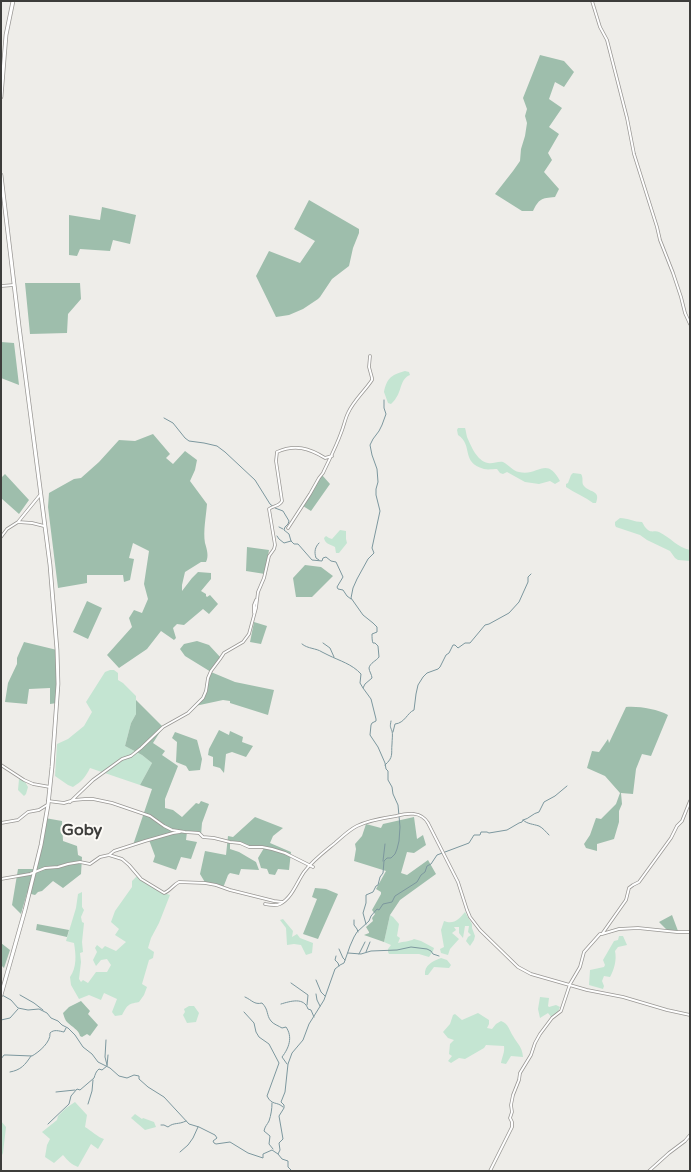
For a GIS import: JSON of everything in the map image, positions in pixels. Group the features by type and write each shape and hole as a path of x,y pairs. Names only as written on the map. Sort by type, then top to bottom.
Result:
{"main road":[{"path":"1,97 6,35 13,1"},
{"path":"1,175 50,565 57,650 58,684 54,747 48,803 35,872 1,994"}],"street":[{"path":"592,1 600,27 608,40 634,154 657,227 658,235 690,324"},
{"path":"1,286 14,285"},
{"path":"288,528 324,473 341,434 347,414 357,398 372,380 369,367 370,356"},
{"path":"70,802 93,780 122,759 131,756 163,727 183,718 203,698 206,690 206,684 211,672 224,653 238,646 248,637 255,614 258,592 275,545 269,509 277,506 282,501 276,461 277,452 285,448 301,448 315,452 325,458 332,456"},
{"path":"1,537 7,529 18,522 40,495"},
{"path":"18,522 44,526"},
{"path":"1,766 33,784 50,786"},
{"path":"1,824 18,820 28,812 39,810 48,803 64,803 74,800 93,799 112,803 150,816 172,830 185,832"},
{"path":"602,934 626,900 629,888 638,882 644,875 671,838 677,826 682,821 690,801"},
{"path":"265,904 276,905 284,901 309,866 321,854 356,826 370,821 405,814 419,814 426,819 442,850 459,885 468,914 485,936 514,964 531,974 690,1015"},
{"path":"1,879 30,874 46,868 68,864 80,862 88,864 100,857 145,841 173,833 185,832 199,832 203,837 240,843 249,847 272,849 285,853 313,868"},
{"path":"109,855 122,859 141,880 164,893 169,891 178,882 205,883 274,902 284,901"},
{"path":"490,1171 512,1127 510,1118 512,1112 511,1106 520,1073 531,1055 540,1034 552,1018 561,1011 570,984 580,967 584,952 600,934 619,929 651,928 668,931 690,932"},
{"path":"649,1171 685,1141 690,1135"}],"green space":[{"path":"540,55 564,61 574,72 564,87 555,82 549,99 562,108 549,127 559,134 548,153 552,160 544,172 559,189 555,197 541,200 533,211 522,211 495,194 520,161 527,123 525,116 527,109 523,98"},
{"path":"309,200 359,229 359,233 353,248 349,266 332,279 320,297 303,309 289,315 276,317 256,276 269,251 300,263 315,241 294,229"},
{"path":"102,207 136,215 130,244 113,240 110,251 80,249 77,256 69,255 69,215 100,220"},
{"path":"25,283 80,283 81,299 68,314 67,333 30,334"},
{"path":"1,342 14,343 19,385 1,378"},
{"path":"405,371 409,372 410,375 404,379 395,400 391,404 388,403 384,392 388,380 396,374"},
{"path":"458,428 465,428 467,437 473,449 484,462 503,462 517,471 526,473 546,468 550,469 555,473 560,481 555,484 550,481 539,484 525,482 507,472 503,474 497,469 486,469 477,466 469,458 463,439 458,435"},
{"path":"153,434 170,454 166,458 173,464 185,451 197,460 195,470 190,481 207,504 204,534 207,557 206,562 201,562 185,572 182,591 198,572 211,573 211,579 201,591 206,594 207,597 210,595 218,604 209,614 203,609 184,625 177,624 173,628 176,638 174,640 161,631 147,649 119,668 107,655 132,627 129,618 134,610 142,613 148,599 144,584 149,551 133,543 129,558 134,559 130,580 124,582 123,575 87,575 87,583 58,588 48,507 49,493 74,479 81,478 99,462 119,440 135,441"},
{"path":"573,473 581,474 584,486 596,494 596,503 593,503 566,487 566,484"},
{"path":"5,474 29,500 19,514 1,498 1,478"},
{"path":"322,475 330,484 311,511 303,506"},
{"path":"620,518 642,522 649,531 659,532 678,545 690,550 690,561 678,560 670,551 640,535 616,527 615,522"},
{"path":"340,530 346,531 347,543 339,553 336,553 335,547 327,543 324,538 326,536 332,539"},
{"path":"247,547 269,550 265,574 246,571"},
{"path":"305,565 321,567 333,576 312,597 296,597 293,578"},
{"path":"87,601 102,608 88,639 73,632"},
{"path":"254,622 267,626 261,644 250,642"},
{"path":"197,641 209,645 221,658 211,672 185,656 180,649 184,644"},
{"path":"24,642 57,650 57,703 50,704 50,688 29,689 27,704 5,702 8,683 17,664 17,658"},
{"path":"114,670 118,673 118,680 136,696 136,714 131,723 125,746 142,755 152,763 140,785 90,768 83,779 73,787 55,776 57,744 68,739 84,726 92,712 86,702 105,672"},
{"path":"211,672 235,682 274,690 268,715 230,703 230,701 223,700 195,706 205,694 206,684"},
{"path":"136,700 163,727 153,743 165,751 162,755 178,766 165,799 165,808 173,810 182,817 196,803 199,804 201,801 209,804 202,823 201,835 199,833 187,832 186,840 197,842 191,859 181,857 176,870 153,862 155,856 149,840 133,845 152,789 140,785 152,763 142,755 125,746 131,723 136,714"},
{"path":"626,707 648,708 668,715 651,756 642,754 636,769 633,794 621,793 622,804 619,811 619,822 614,839 597,844 597,851 586,848 584,844 590,835 596,818 601,819 616,804 620,793 605,776 587,768 592,751 599,752 608,739 609,743"},
{"path":"219,730 229,735 230,731 243,737 242,742 253,746 246,757 232,752 226,754 224,773 220,768 213,766 213,757 208,755 209,749"},
{"path":"175,732 197,740 202,759 200,770 189,771 186,766 176,762 177,742 172,738"},
{"path":"19,779 24,780 28,787 24,796 18,790"},
{"path":"255,817 283,828 273,836 270,843 291,852 289,870 278,869 275,875 269,874 267,869 261,868 258,858 264,848 230,843 230,849 239,852 256,862 259,870 241,869 239,875 230,873 223,888 206,884 200,874 205,851 226,855 228,836 233,837"},
{"path":"414,817 417,839 423,835 426,845 414,853 407,852 401,873 407,875 428,860 436,874 400,900 390,915 384,942 364,935 369,933 366,927 373,921 372,918 375,914 372,910 381,894 381,892 376,889 386,871 354,861 356,849 355,844 362,836 366,824 381,828 383,824"},
{"path":"45,818 62,821 63,841 77,846 78,855 82,857 81,874 63,888 53,881 35,895 27,893 21,914 12,905 18,869 35,869"},
{"path":"138,875 159,891 170,895 148,948 154,952 153,958 149,960 142,984 147,987 144,995 139,1002 128,1006 122,1015 115,1016 112,1012 117,999 104,993 101,1000 89,995 79,999 71,985 70,977 74,969 75,961 74,943 66,941 76,908 78,894 82,892 82,907 84,910 81,917 82,922 84,923 82,942 83,952 80,953 81,962 79,979 81,982 83,980 88,983 96,972 107,972 111,965 107,959 101,960 96,966 93,960 97,952 95,948 97,945 102,949 105,946 116,951 126,942 115,935 119,929 111,922 115,911 132,887 132,881"},
{"path":"315,888 326,889 338,894 318,939 303,934 317,899 312,897"},
{"path":"465,912 472,924 475,936 474,940 470,946 466,941 471,935 468,932 469,926 465,926 463,938 459,933 459,927 454,927 456,930 452,933 459,939 450,949 448,955 441,953 440,949 444,947 441,930 444,921 453,922"},
{"path":"390,915 399,924 397,936 400,938 398,943 414,939 421,941 434,948 429,957 419,954 389,954 388,949 391,945 384,942"},
{"path":"672,915 678,931 668,931 659,922"},
{"path":"283,919 293,931 292,937 297,934 300,938 313,943 312,953 306,955 301,945 287,945 286,928 280,920"},
{"path":"37,924 69,930 67,937 36,930"},
{"path":"619,936 623,936 627,945 618,947 615,951 616,958 614,968 610,977 604,976 602,981 604,986 603,989 589,985 590,970 604,967 605,965 603,960 614,941 618,940"},
{"path":"1,943 10,950 4,968 1,965"},
{"path":"441,958 447,960 451,965 449,968 434,967 428,975 425,975 428,966 432,962"},
{"path":"540,997 549,998 549,1007 556,1005 560,1007 557,1014 552,1018 548,1013 540,1018 538,1009"},
{"path":"81,1001 90,1011 88,1014 98,1025 90,1036 87,1034 82,1037 80,1036 77,1030 66,1021 63,1013 69,1007"},
{"path":"189,1006 194,1006 199,1013 196,1022 187,1023 183,1015 185,1012 184,1009"},
{"path":"478,1013 489,1020 487,1028 492,1029 501,1021 506,1024 521,1048 523,1057 511,1056 506,1064 501,1063 504,1046 486,1045 484,1048 465,1059 459,1058 451,1063 448,1061 452,1056 449,1054 450,1044 454,1040 448,1038 443,1032 450,1024 453,1015 455,1014 462,1020"},
{"path":"75,1102 87,1115 85,1127 97,1136 104,1139 98,1149 91,1144 78,1167 63,1155 54,1163 45,1157 47,1145 50,1139 42,1132 57,1120 58,1116 66,1108"},
{"path":"135,1114 142,1119 143,1118 154,1122 156,1127 145,1130 131,1118"},
{"path":"1,1121 6,1127 3,1153 1,1157"}],"waterway":[{"path":"366,924 363,913 366,903 366,895 373,892 378,885 380,877 383,873 384,861 387,858 391,858 395,854 399,841 400,827 398,805 388,780 388,771 378,747 370,735 371,725 376,721 376,719 371,699 363,688 372,678 369,669 370,666 379,657 378,646 373,643 372,639 372,634 377,632 377,627 363,615 351,598 357,579 368,559 374,553 372,548 380,511 376,495 378,482 377,469 370,445 379,431 386,414 384,400"},
{"path":"164,418 173,423 189,441 217,446 255,480 270,504 283,511 289,521 284,530 289,534 291,541 294,544 298,544 312,560 322,561 323,558 326,557 331,561 336,562 343,577 337,587 338,589 343,590 351,599"},
{"path":"279,527 283,529"},
{"path":"277,536 284,543 291,541"},
{"path":"319,543 315,552 316,558 319,560"},
{"path":"393,732 395,724 404,720 409,713 414,710 418,685 423,677 427,673 440,667 453,645 458,648 465,643 470,643 485,625 509,613 519,602 528,582 528,577 531,574"},
{"path":"323,643 330,648 334,657"},
{"path":"302,644 354,668 361,674 360,683 363,688"},
{"path":"385,765 390,760 392,755 391,721"},
{"path":"292,1171 288,1167 288,1161 282,1159 278,1154 280,1150 279,1143 283,1139 279,1116 284,1108 284,1105 281,1102 285,1092 288,1064 292,1053 303,1040 309,1024 324,1000 335,969 344,963 357,932 369,921 377,909 379,910 383,904 392,902 395,896 417,882 421,875 425,872 427,866 431,864 437,855 469,843 474,835 480,835 481,832 489,833 507,830 539,812 544,802 555,796 567,786"},
{"path":"523,820 539,826 549,835"},
{"path":"383,861 385,844"},
{"path":"354,920 354,925 358,932"},
{"path":"359,954 365,942"},
{"path":"366,952 370,942"},
{"path":"348,953 361,954 371,951 397,950 411,947 427,949 433,954 439,956"},
{"path":"339,949 345,960"},
{"path":"336,956 335,960 339,966"},
{"path":"316,980 321,992 325,996"},
{"path":"291,983 308,995 307,1005"},
{"path":"316,994 320,1006"},
{"path":"2,995 11,1000 18,1008 28,1010 39,1009 47,1013 51,1018 68,1028 83,1047 92,1054 98,1062 110,1068 119,1076 127,1078 134,1075 139,1076 139,1079 148,1087 164,1097 189,1124 215,1135 217,1138 213,1141 214,1143 230,1142 248,1153 263,1158 263,1154 272,1150 278,1154"},
{"path":"20,995 43,1010"},
{"path":"245,997 255,1003 262,1003 266,1008 269,1019 282,1028 286,1027 290,1039 287,1050 282,1057 287,1064"},
{"path":"281,1004 300,1001 311,1010 314,1017"},
{"path":"1,1020 10,1018 18,1009"},
{"path":"244,1012 254,1023 259,1037 269,1044 279,1063 267,1096 271,1101 283,1107"},
{"path":"1,1059 4,1055 32,1056 47,1043 50,1033 55,1031 64,1032 66,1028"},
{"path":"106,1040 105,1057 107,1065"},
{"path":"48,1124 69,1104 71,1096 77,1089 80,1090 94,1078 99,1069 102,1070 107,1066 108,1055"},
{"path":"10,1072 22,1067 31,1056"},
{"path":"88,1104 92,1091 93,1080"},
{"path":"56,1092 75,1090"},
{"path":"272,1103 270,1119 264,1131 270,1136 269,1144 273,1149"},
{"path":"161,1125 168,1127 186,1121"},
{"path":"180,1152 188,1145 198,1127"}],"district":[{"name":"Goby","path":"82,831"}]}
